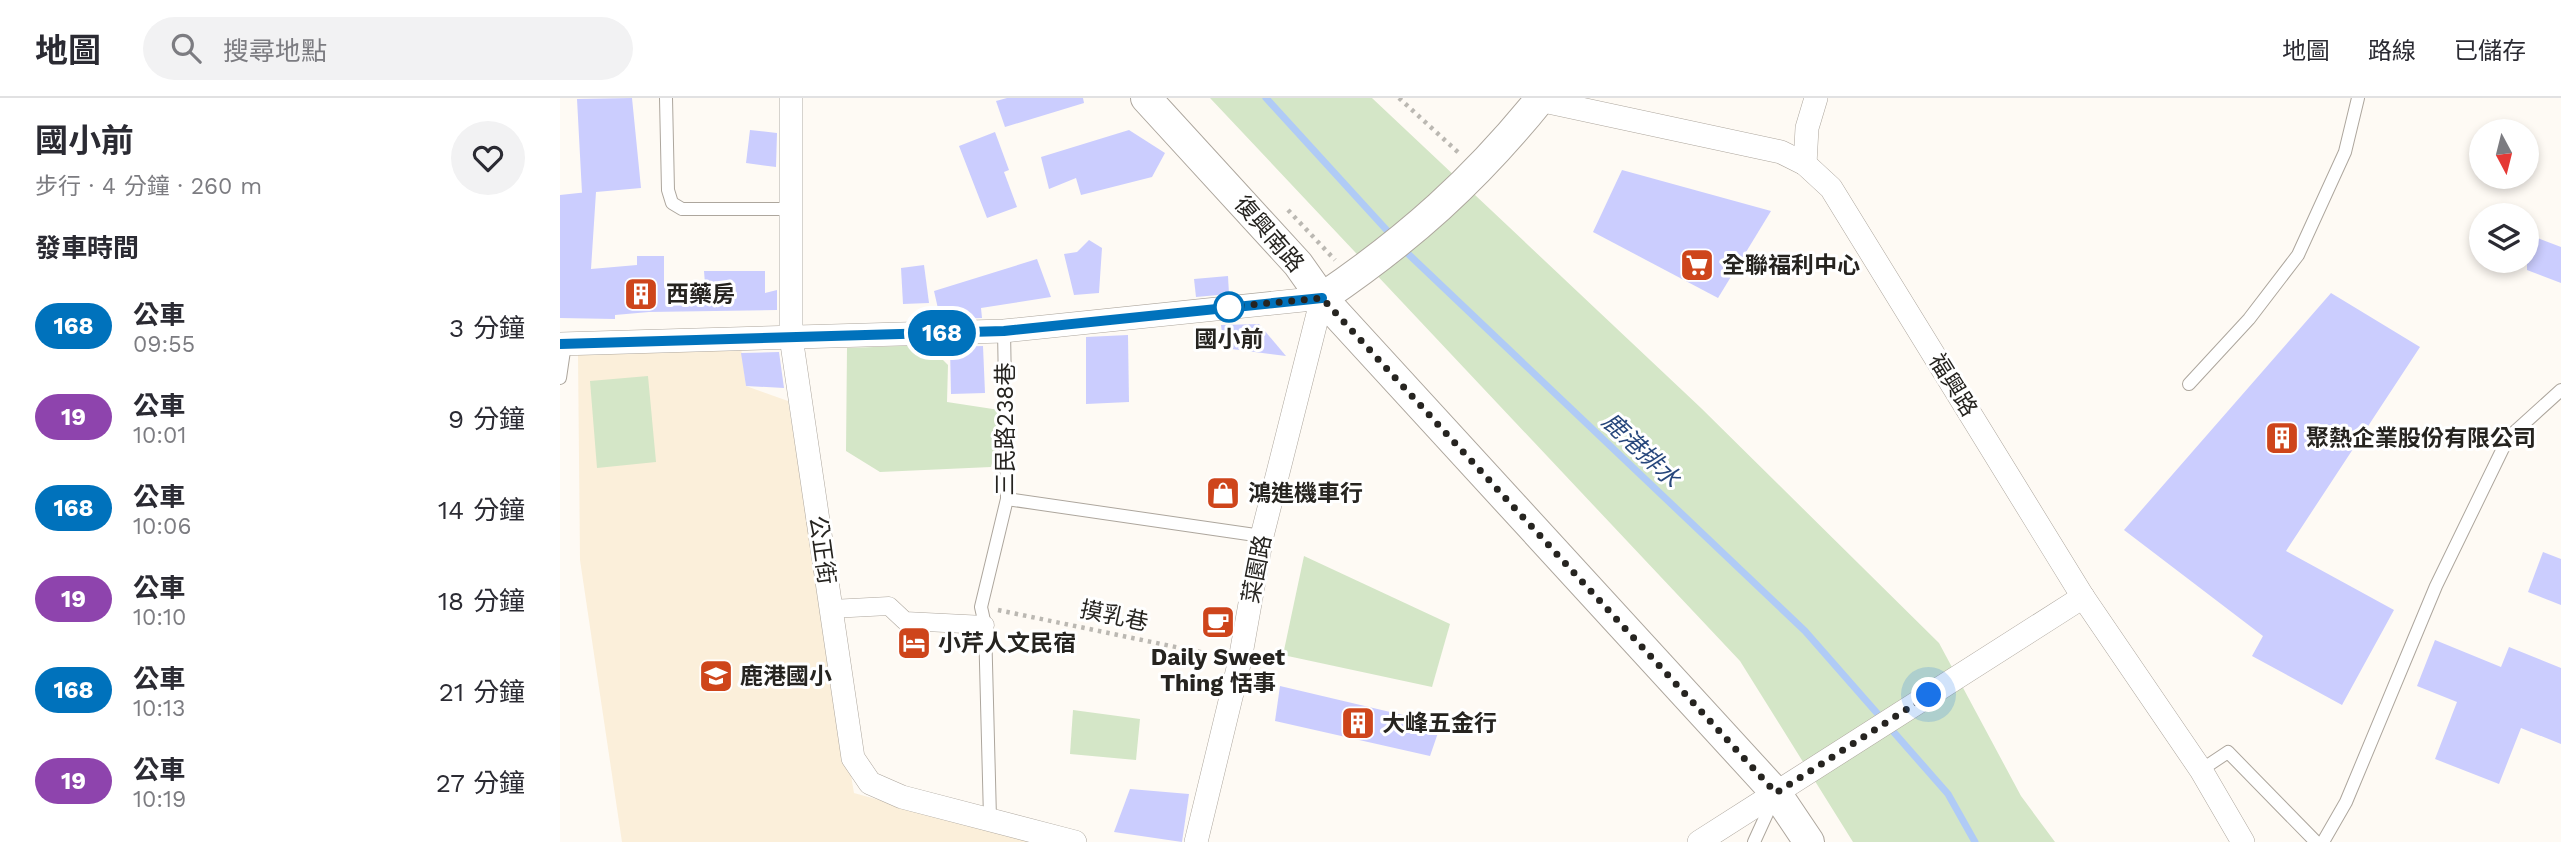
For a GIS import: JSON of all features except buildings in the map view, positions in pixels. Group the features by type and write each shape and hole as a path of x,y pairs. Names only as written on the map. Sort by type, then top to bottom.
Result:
{"street":[{"name":"公正街","path":"791,98 791,337 853,758 870,783 902,797 1075,842"},
{"name":"復興南路","path":"1146,98 1298,264 1322,298 1776,793 1809,842"},
{"path":"1805,164 1807,128 1816,98"},
{"path":"563,344 1004,331 1322,298 1385,256 1443,207 1540,99"},
{"name":"福興路","path":"1540,99 1781,152 1805,164 1831,188 2083,597 2201,769 2243,842"},
{"name":"菜園路","path":"1196,842 1240,660 1262,536 1322,298"},
{"path":"1699,842 2083,597"},
{"path":"831,609 889,606 905,621 985,625"}],"lane":[{"path":"666,98 668,190 672,203 682,209 790,209"},
{"path":"2189,384 2249,319 2298,255 2345,152 2358,98"},
{"name":"三民路238巷","path":"990,818 985,625 981,607 1007,499 1004,331"},
{"path":"560,378 563,344"},
{"path":"2323,842 2346,802 2437,586 2508,438 2561,390"},
{"path":"1007,499 1262,536"},
{"path":"2201,769 2228,752 2316,842"},
{"path":"1754,842 1776,793"}],"path":[{"path":"1399,98 1478,171"},
{"name":"摸乳巷","path":"981,607 1240,660"}],"shaded area":[{"name":"鹿港國小","path":"741,347 746,386 788,401 854,793 1031,842 622,842 580,560 578,355"}],"green space":[{"path":"1210,98 1372,98 1701,408 1939,643 2021,796 2055,842 1853,842 1740,661"},
{"path":"928,345 948,365 947,402 1006,411 991,467 880,472 846,451 847,348"},
{"path":"648,376 656,462 597,468 590,381"},
{"path":"1304,556 1450,624 1432,687 1283,655"},
{"path":"1073,710 1140,719 1136,760 1070,754"}],"waterway":[{"name":"鹿港排水","path":"1266,98 1393,237"},
{"name":"鹿港排水","path":"1403,249 1805,631 1948,794 1975,842"}],"bus line":[{"name":"168","path":"560,344 1004,331 1322,298"}],"place":[{"name":"全聯福利中心","path":"1697,265"},
{"name":"西藥房","path":"641,294"},
{"name":"國小前","path":"1229,307"},
{"name":"聚熱企業股份有限公司","path":"2282,438"},
{"name":"鴻進機車行","path":"1223,493"},
{"name":"Daily Sweet Thing 恬事","path":"1218,622"},
{"name":"小芹人文民宿","path":"914,643"},
{"name":"鹿港國小","path":"716,676"},
{"name":"大峰五金行","path":"1358,723"}],"route":[{"path":"1229,307 1322,298 1776,793 1929,695"}]}
